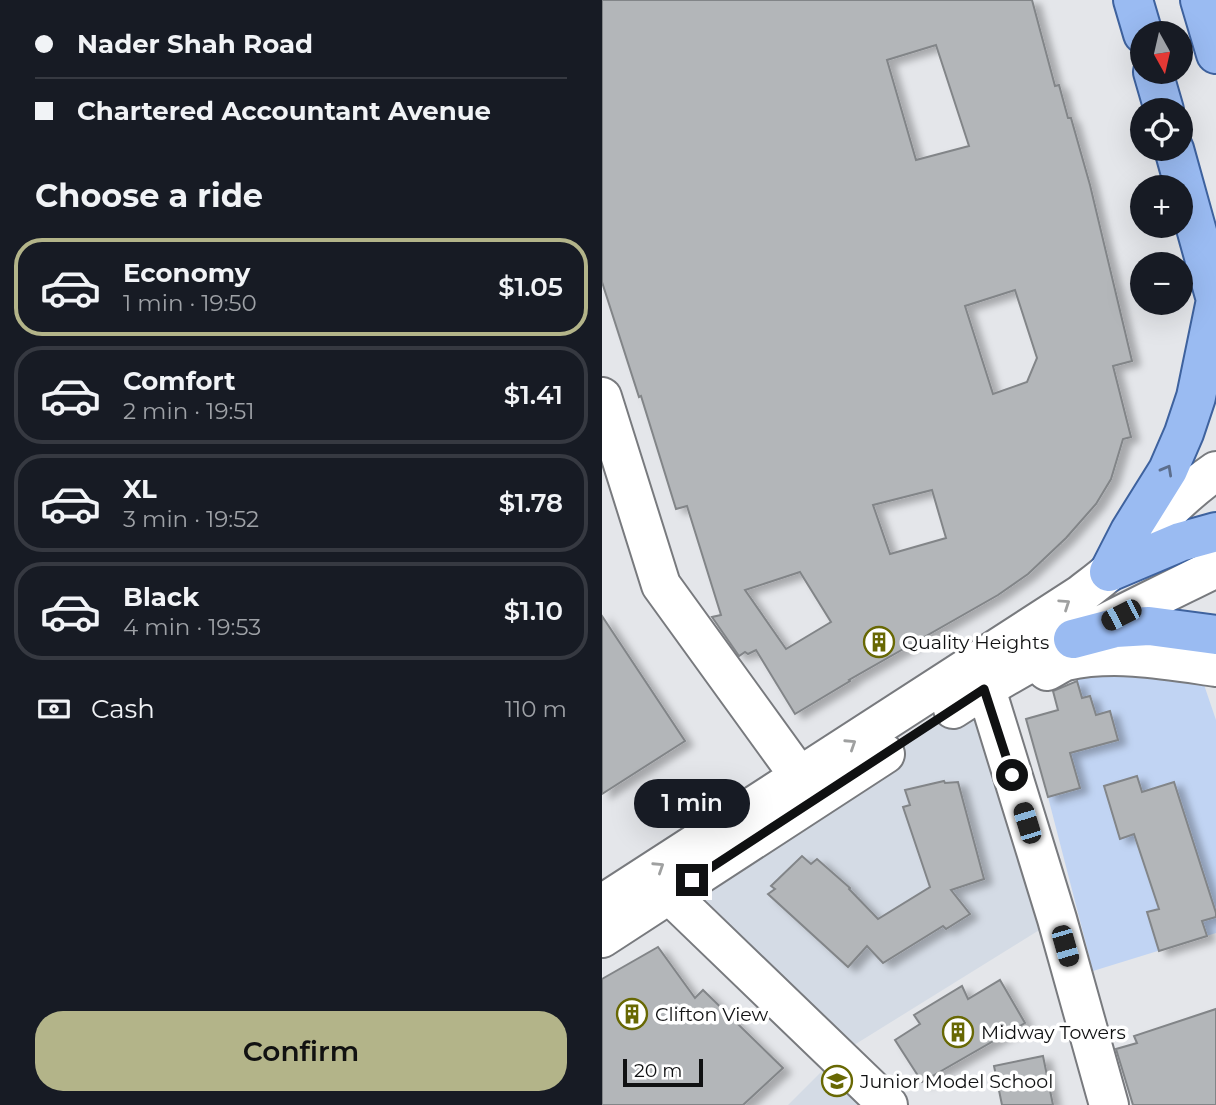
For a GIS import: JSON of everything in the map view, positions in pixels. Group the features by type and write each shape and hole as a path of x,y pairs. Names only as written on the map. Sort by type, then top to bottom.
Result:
{"main road":[{"path":"1133,0 1139,21"},
{"path":"1200,0 1216,54"},
{"path":"1109,572 1130,531 1168,470 1184,433 1196,397 1216,300 1177,161"},
{"path":"1109,572 1180,542 1216,532"},
{"path":"1073,639 1115,628 1149,626 1214,647"}],"street":[{"path":"602,397 661,586 800,777"},
{"path":"602,938 980,687 1080,595 1109,572 1187,493 1216,471"},
{"path":"602,904 800,777 1216,568"},
{"path":"980,687 1064,662 1110,656 1176,661 1214,647"},
{"path":"980,687 1057,919 1109,1105"},
{"path":"670,895 888,1105"}],"shaded area":[{"path":"1074,673 1200,673 1216,720 1216,933 1093,971 1048,797 1080,788 1070,753 1117,740 1110,712 1096,715 1090,696 1082,698"},
{"path":"984,689 1057,919 838,1055 676,895"},
{"name":"Junior Model School","path":"836,1057 886,1105 788,1105"}],"building":[{"path":"602,0 1032,0 1055,86 1059,85 1068,118 1071,118 1090,185 1132,361 1113,366 1131,437 1123,439 1111,479 1096,504 1066,538 1028,574 998,595 795,714 756,650 739,656 712,617 721,615 687,506 676,509 602,282","holes":["936,45 969,146 916,160 887,60","1015,290 1037,358 1027,382 993,394 965,306","932,490 946,538 890,554 873,505","800,572 831,622 786,649 745,590"]},
{"path":"602,616 685,741 602,794"},
{"path":"1077,681 1082,698 1090,696 1096,715 1110,711 1118,740 1070,753 1080,788 1048,797 1026,719 1058,710 1053,691"},
{"path":"1137,776 1142,792 1174,782 1216,913 1216,917 1202,921 1207,936 1159,951 1147,912 1159,909 1134,834 1120,839 1104,786"},
{"path":"944,781 958,782 984,879 951,890 970,914 946,929 943,926 883,963 867,946 848,967 768,894 775,889 771,886 802,856 811,864 817,859 850,888 878,919 930,887 903,807 910,805 905,790"},
{"name":"Clifton View","path":"658,947 695,998 703,990 783,1068 743,1105 602,1105 602,979"},
{"name":"Midway Towers","path":"1000,980 1025,1023 922,1082 895,1040 920,1024 914,1015 962,986 968,999"},
{"path":"1216,1009 1216,1105 1133,1105 1116,1049 1137,1043 1134,1036"},
{"name":"Midway Towers","path":"1043,1056 1053,1105 1002,1105 994,1066"}],"place":[{"name":"Quality Heights","path":"879,642"},
{"name":"Clifton View","path":"632,1014"},
{"name":"Midway Towers","path":"958,1032"},
{"name":"Junior Model School","path":"837,1081"}],"route":[{"path":"692,880 984,689 1012,775"}]}
